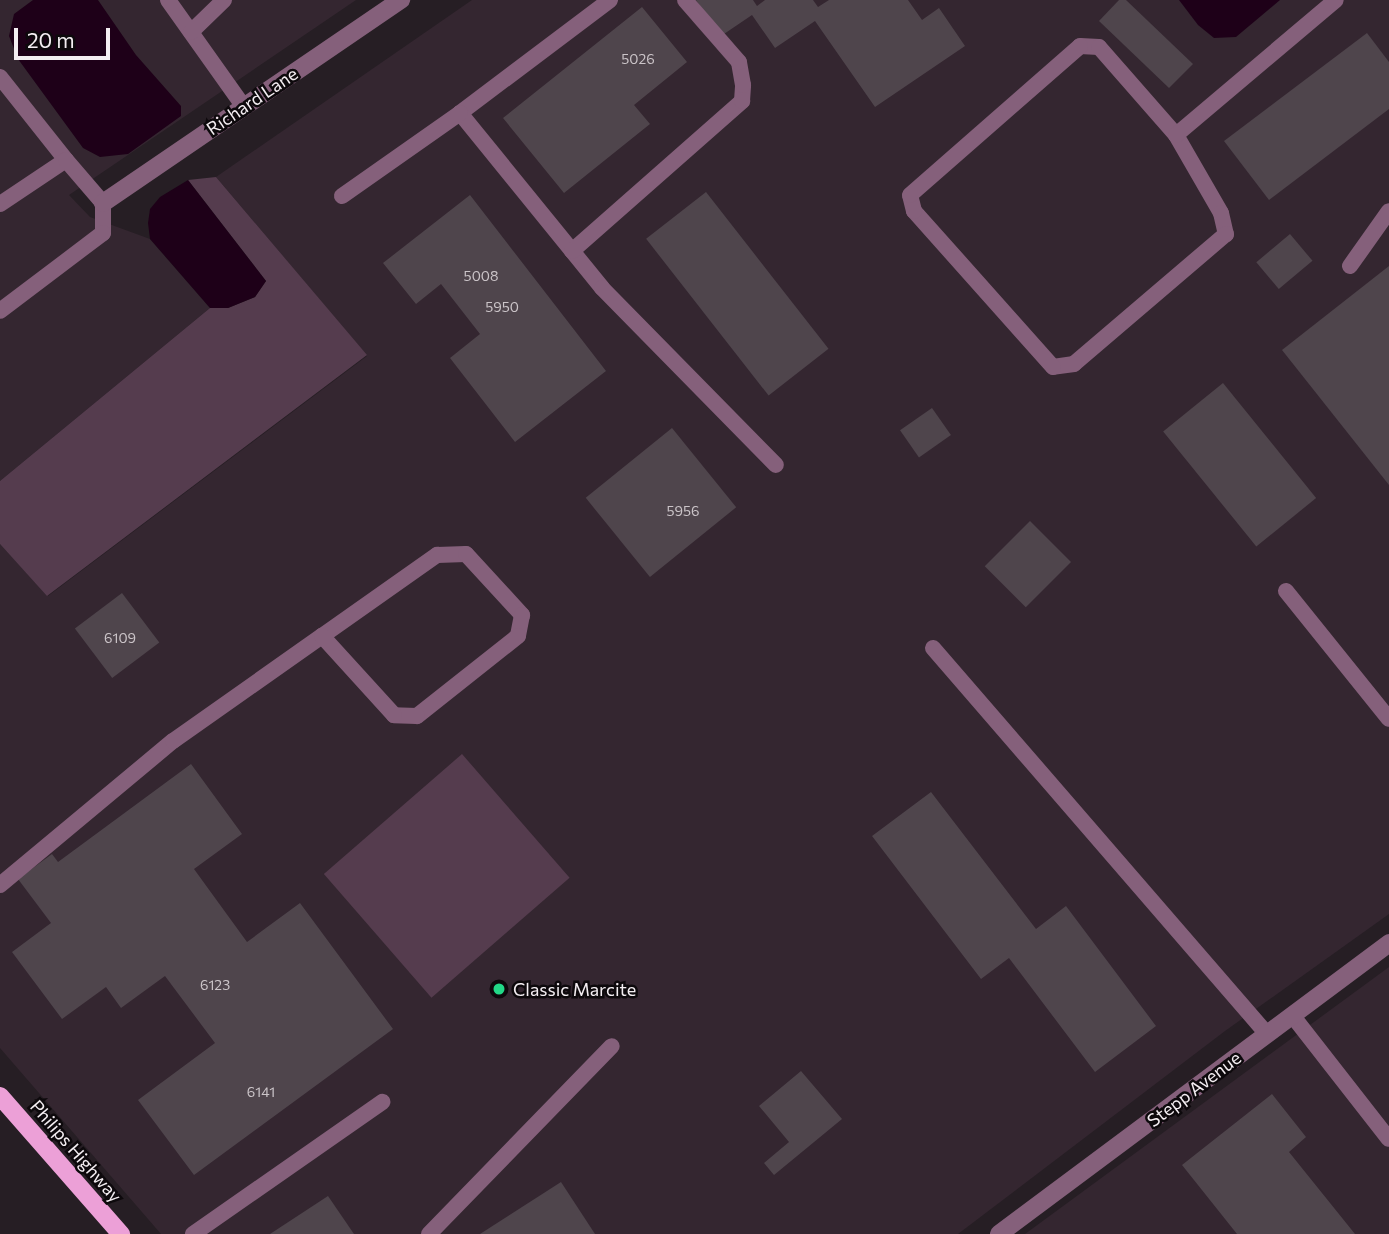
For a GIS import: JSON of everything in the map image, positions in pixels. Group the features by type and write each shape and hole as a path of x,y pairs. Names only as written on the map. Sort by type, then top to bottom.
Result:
{"main road":[{"name":"Philips Highway","path":"0,1096 121,1234"}],"street":[{"name":"Richard Lane","path":"103,203 401,0"},
{"name":"Stepp Avenue","path":"999,1234 1389,943"}],"lane":[{"path":"168,0 244,107"},
{"path":"191,32 224,0"},
{"path":"342,196 460,113 610,0"},
{"path":"572,251 742,102 743,85 739,62 685,0"},
{"path":"1176,135 1336,0"},
{"path":"1080,46 1099,47 1176,135 1220,214 1226,234 1074,364 1053,367 914,211 910,195 1080,46"},
{"path":"0,77 103,203 103,233 0,311"},
{"path":"460,113 602,288 776,465"},
{"path":"0,204 66,160"},
{"path":"1350,266 1389,211"},
{"path":"0,885 173,741 322,636 437,555 466,554 522,615 518,636 417,716 394,715 322,636"},
{"path":"1286,591 1389,719"},
{"path":"933,648 1267,1034"},
{"path":"1292,1015 1389,1139"},
{"path":"429,1234 612,1046"},
{"path":"193,1234 383,1102"}],"shaded area":[{"path":"0,0 356,0 69,195 90,217 150,239 210,308 0,481"},
{"path":"33,0 98,0 136,55 181,106 181,116 128,154 100,157 83,148 18,59 9,36 14,14"},
{"path":"472,0 1389,0 1389,914 1225,1031 958,1234 161,1234 0,1048 0,544 48,596 367,356 216,177"},
{"path":"1179,0 1280,0 1236,37 1214,38 1198,25"},
{"path":"216,177 367,355 47,596 0,544 0,481 210,308 228,308 255,297 266,281 188,180"},
{"path":"188,180 266,281 255,297 228,308 210,308 150,239 150,209 160,197"},
{"path":"462,754 570,878 431,998 324,874"},
{"path":"1389,967 1389,1234 1025,1234"}],"building":[{"path":"696,0 753,0 757,6 765,0 813,0 818,7 829,0 908,0 922,20 939,8 965,46 875,107 815,21 775,48 752,15 721,36"},
{"path":"1119,0 1126,0 1193,64 1169,88 1099,21"},
{"path":"642,7 687,62 634,105 650,124 564,193 503,118"},
{"path":"1367,33 1389,62 1389,109 1269,200 1224,141"},
{"path":"706,192 829,349 769,396 646,239"},
{"path":"470,195 606,371 515,442 450,358 480,334 441,284 416,304 383,263"},
{"path":"1290,234 1312,261 1279,289 1256,262"},
{"path":"1389,266 1389,485 1282,350"},
{"path":"1223,383 1316,498 1256,546 1163,431"},
{"path":"932,408 951,435 919,457 900,430"},
{"path":"672,428 736,507 650,577 586,498"},
{"path":"1030,521 1071,562 1026,607 985,566"},
{"path":"122,593 159,643 112,678 75,629"},
{"path":"191,764 242,834 194,869 247,942 300,903 393,1029 194,1175 138,1100 215,1043 165,976 121,1008 106,987 62,1019 12,952 51,923 18,879 52,854 58,862"},
{"path":"931,792 1036,929 1066,906 1156,1026 1095,1072 1009,958 981,979 872,836"},
{"path":"801,1071 842,1119 774,1175 764,1163 789,1142 759,1106"},
{"path":"1272,1094 1306,1137 1289,1152 1355,1234 1237,1234 1182,1165"},
{"path":"561,1182 595,1234 480,1234"},
{"path":"328,1196 354,1234 270,1234"}],"place":[{"name":"Classic Marcite","path":"499,989"}]}
